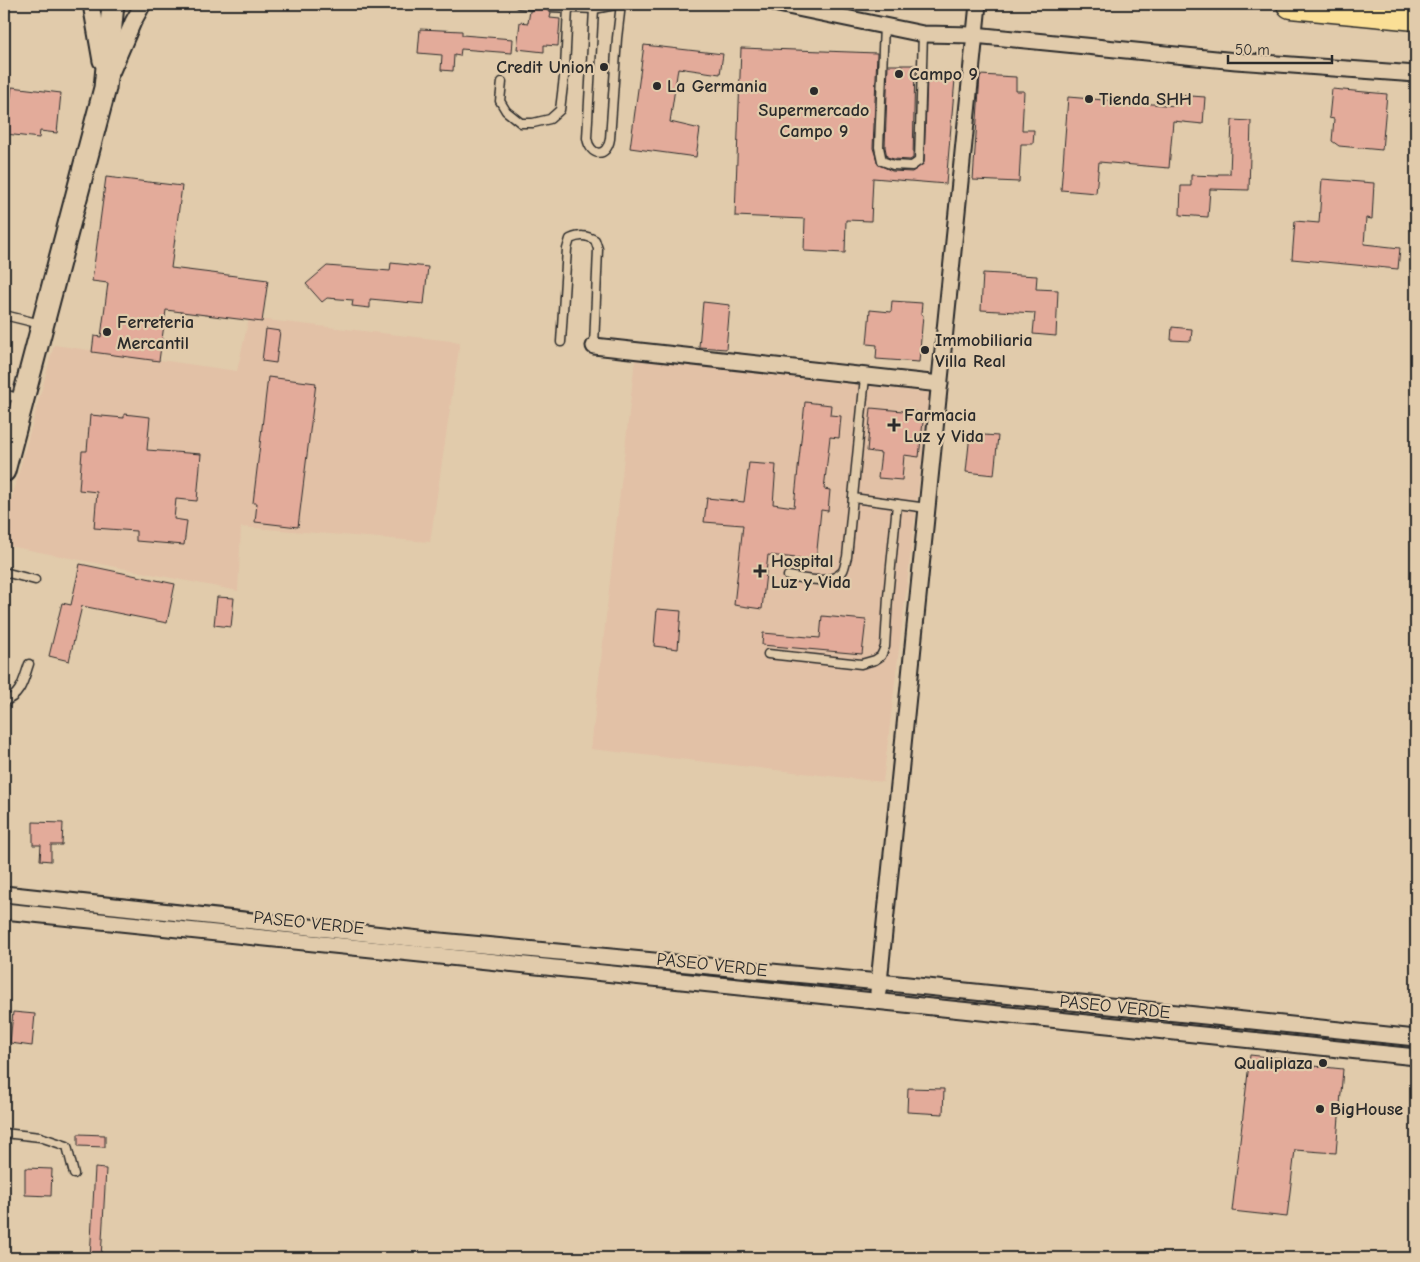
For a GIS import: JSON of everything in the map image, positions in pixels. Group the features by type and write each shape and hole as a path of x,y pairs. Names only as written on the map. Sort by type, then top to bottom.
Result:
{"highway":[{"path":"1291,4 1416,16"},
{"path":"1398,4 1416,6"}],"street":[{"path":"91,4 105,88"},
{"path":"105,88 113,4"},
{"path":"4,471 13,397 43,324 105,88 142,4"},
{"path":"778,4 923,34 974,35 1236,61 1416,74"},
{"path":"877,1001 978,4"},
{"path":"594,346 940,384"},
{"name":"PASEO VERDE","path":"4,894 877,1001 1416,1056"},
{"name":"PASEO VERDE","path":"4,911 428,947 879,982 1416,1038"},
{"path":"1223,1036 1225,1018"}],"lane":[{"path":"518,4 530,5"},
{"path":"551,7 594,9 621,4 609,146 604,151 598,152 588,147 587,138 594,9"},
{"path":"502,82 500,102 506,111 521,123 533,123 550,119 560,110 565,69 568,8"},
{"path":"884,25 879,147 882,161 893,165 912,166 919,161 923,34"},
{"path":"561,342 567,249 570,238 587,236 595,240 598,249 594,346"},
{"path":"4,315 43,324"},
{"path":"788,576 824,580 835,578 843,571 847,558 865,377"},
{"path":"853,498 927,508"},
{"path":"768,654 861,664 881,656 885,647 897,504"},
{"path":"4,572 35,580"},
{"path":"4,701 16,695 22,685 29,664"},
{"path":"4,1133 40,1137 67,1146 74,1174"}],"shaded area":[{"path":"249,318 460,342 430,542 241,527 238,591 4,545 4,526 54,345 237,371"},
{"name":"Hospital Luz y Vida","path":"635,360 930,393 883,782 591,749"}],"building":[{"path":"535,4 546,4 546,9 551,13 550,18 560,19 558,46 544,45 544,52 517,49 520,22 528,23 530,11 534,9"},
{"path":"420,29 462,31 462,35 513,39 512,53 461,49 460,56 454,55 453,71 441,70 442,55 418,53"},
{"name":"La Germania","path":"644,45 723,54 720,74 678,68 670,122 700,129 696,157 630,148"},
{"path":"741,48 877,53 873,148 878,164 892,171 912,172 924,163 927,77 955,79 946,184 873,178 871,221 846,220 845,253 804,251 805,219 735,216"},
{"path":"888,65 915,65 913,158 910,160 887,157 885,147"},
{"path":"980,75 1016,77 1016,91 1024,91 1022,130 1034,130 1033,144 1021,144 1019,182 973,180"},
{"path":"12,87 61,93 57,133 40,131 39,138 6,134"},
{"path":"1332,89 1387,94 1382,150 1339,146 1332,141 1334,119 1329,118"},
{"path":"1177,95 1205,97 1203,124 1173,121 1169,168 1099,162 1096,193 1061,190 1068,97 1176,106"},
{"path":"1232,120 1251,121 1249,190 1210,189 1208,217 1180,215 1181,186 1191,186 1191,175 1217,176 1218,174 1230,174"},
{"path":"106,177 182,186 171,268 268,280 262,322 166,310 159,361 92,352 94,336 101,337 108,283 92,281"},
{"path":"1322,179 1374,183 1372,219 1366,218 1364,244 1400,248 1398,269 1292,259 1295,221 1319,223"},
{"path":"391,263 428,267 424,304 370,299 370,308 352,306 353,300 327,298 322,302 306,284 327,266 390,271"},
{"path":"983,273 1037,276 1036,289 1058,290 1056,336 1033,334 1035,313 981,310"},
{"path":"892,301 922,303 921,314 923,315 919,362 876,359 877,345 867,344 870,310 891,312"},
{"path":"703,302 730,305 726,349 699,347"},
{"path":"1172,327 1192,329 1191,341 1171,340"},
{"path":"266,329 280,331 276,363 262,361"},
{"path":"268,377 316,383 298,527 255,522 257,503 253,503"},
{"path":"805,402 831,405 830,415 841,416 839,438 830,437 824,489 830,490 828,511 821,510 816,560 768,555 762,609 734,605 743,525 704,522 707,498 744,502 749,463 776,465 773,504 794,507"},
{"path":"871,408 924,413 919,457 904,455 902,480 878,478 881,453 867,451"},
{"path":"124,414 150,417 147,450 201,454 197,501 176,499 174,519 187,521 184,545 136,541 136,531 94,528 97,492 79,490 82,451 87,451 90,415 124,418"},
{"path":"970,434 998,436 994,475 966,472"},
{"path":"80,564 175,584 167,623 82,606 69,661 49,656 62,603 71,605"},
{"path":"217,597 234,598 231,627 214,625"},
{"path":"657,609 681,611 678,649 654,646"},
{"path":"822,616 866,620 862,654 762,645 763,633 820,638"},
{"path":"33,822 63,823 62,845 51,845 51,861 40,860 41,845 33,845"},
{"path":"13,1012 35,1014 32,1046 10,1043"},
{"path":"1250,1055 1305,1061 1304,1065 1343,1069 1336,1153 1295,1150 1287,1217 1232,1211"},
{"path":"908,1088 944,1089 943,1114 907,1112"},
{"path":"78,1134 105,1135 105,1147 78,1146"},
{"path":"25,1168 52,1169 51,1196 25,1195"},
{"path":"95,1168 106,1169 101,1258 90,1258"}],"place":[{"name":"Credit Union","path":"604,67"},
{"name":"Campo 9","path":"899,74"},
{"name":"La Germania","path":"657,86"},
{"name":"Supermercado Campo 9","path":"814,91"},
{"name":"Tienda SHH","path":"1089,99"},
{"name":"Ferreteria Mercantil","path":"107,332"},
{"name":"Immobiliaria Villa Real","path":"925,350"},
{"name":"Farmacia Luz y Vida","path":"894,425"},
{"name":"Hospital Luz y Vida","path":"760,571"},
{"name":"Qualiplaza","path":"1323,1063"},
{"name":"BigHouse","path":"1320,1109"}]}
